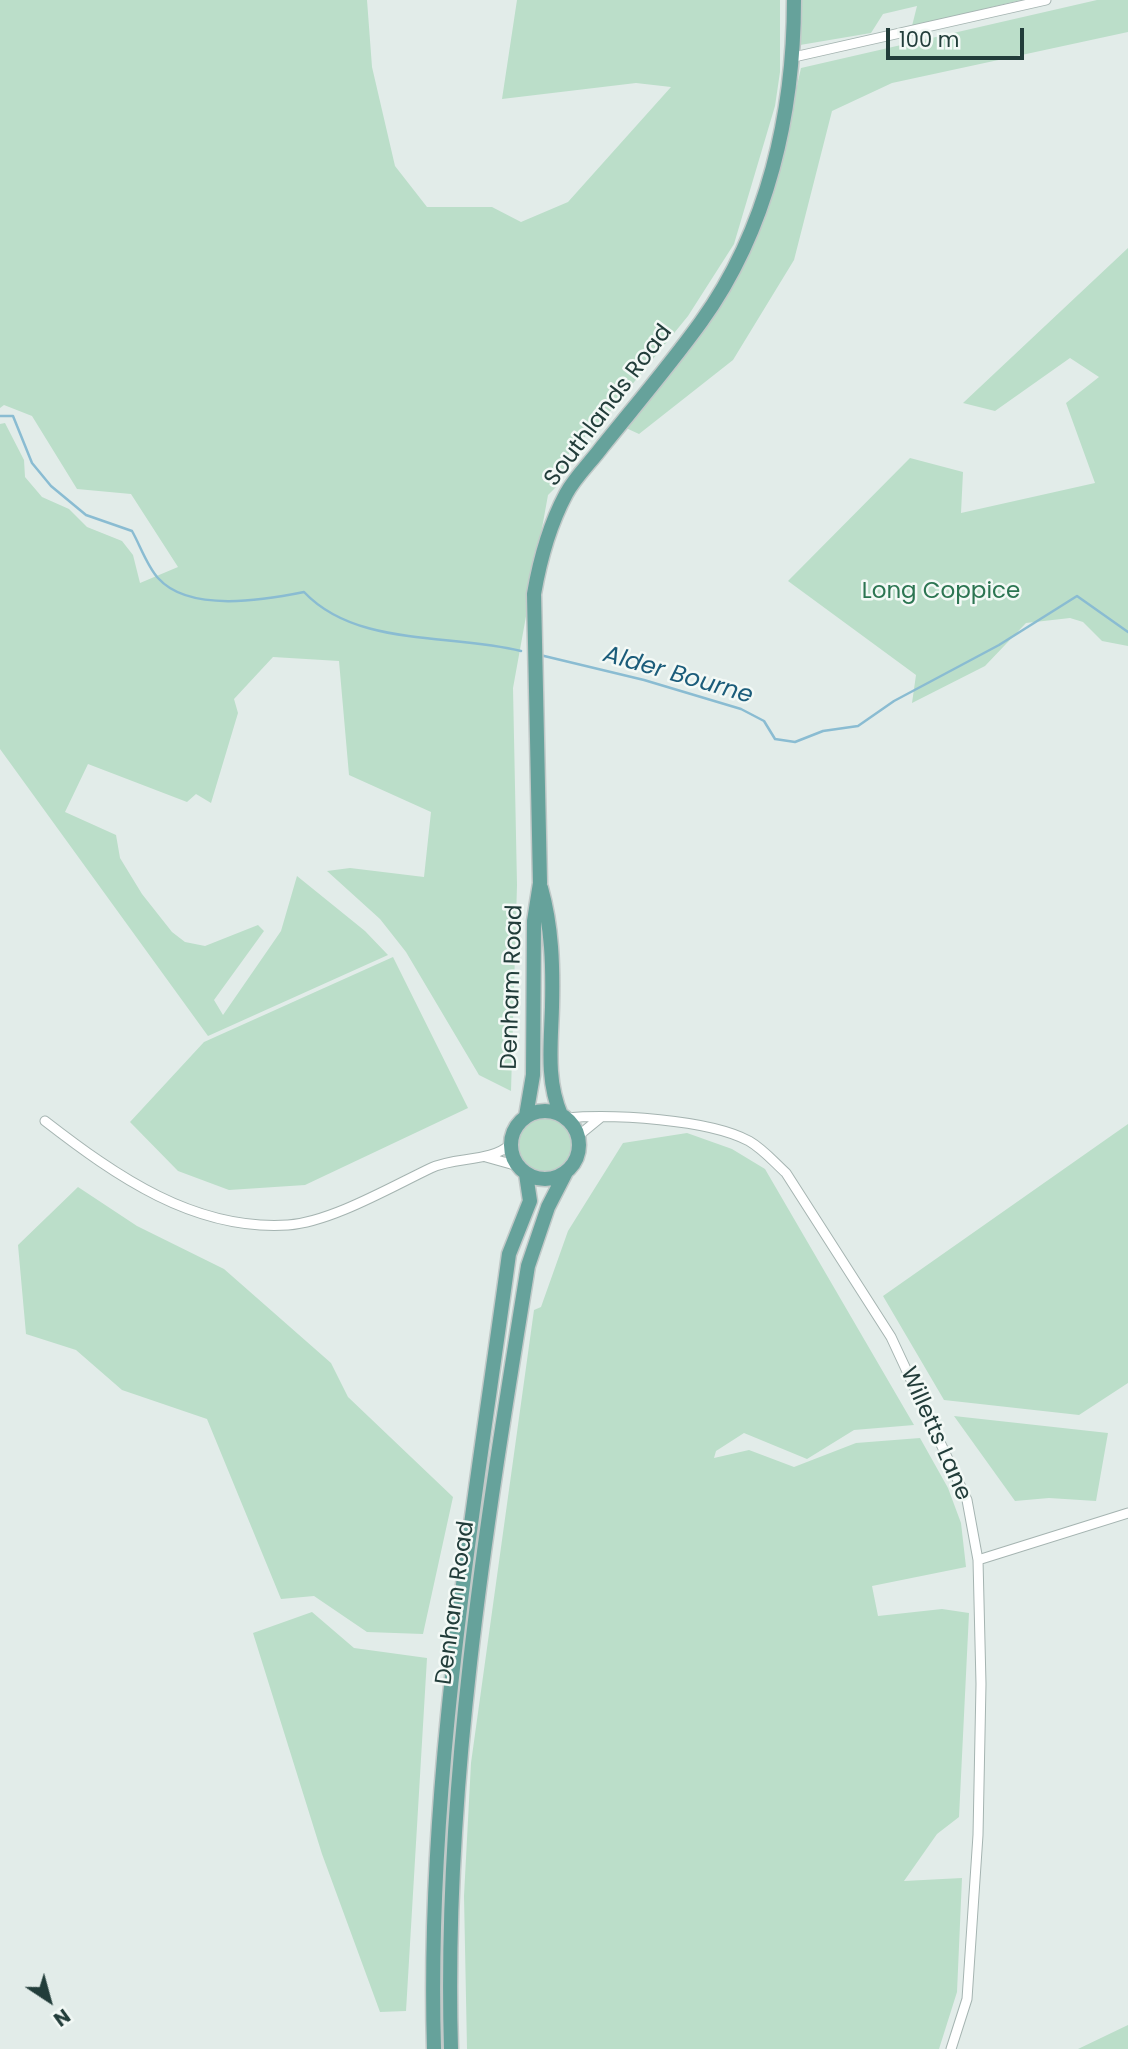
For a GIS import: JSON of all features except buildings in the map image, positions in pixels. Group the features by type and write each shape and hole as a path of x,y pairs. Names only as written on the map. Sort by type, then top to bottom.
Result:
{"main road":[{"path":"794,0 794,57"},
{"name":"Southlands Road","path":"540,883 534,594 542,548 567,492 702,321 741,257 771,173 787,110 794,57"},
{"name":"Denham Road","path":"526,1116 533,1075 534,921 540,883"},
{"name":"Denham Road","path":"540,883 550,919 550,1083 564,1116"},
{"path":"544,1111 564,1116 579,1136 578,1156 566,1172 547,1179 522,1170 511,1144 514,1131 526,1116 544,1111"},
{"name":"Denham Road","path":"434,2049 434,1874 447,1720 509,1254 530,1201 522,1170"},
{"name":"Denham Road","path":"451,2049 448,1955 454,1832 468,1672 528,1266 548,1207 566,1172"}],"street":[{"path":"794,57 1046,0"},
{"name":"Willetts Lane","path":"564,1116 697,1126 734,1134 758,1147 786,1173 891,1337 967,1500 978,1560 981,1684 978,1835 967,1999 951,2049"},
{"path":"579,1136 601,1117"},
{"path":"45,1121 99,1161 171,1205 230,1222 290,1225 341,1210 439,1165 485,1157 511,1144"},
{"path":"485,1157 522,1170"},
{"path":"978,1560 1128,1513"}],"green space":[{"path":"0,0 367,0 372,67 395,166 427,207 492,207 521,222 568,202 671,87 636,83 502,99 517,0 780,0 780,72 775,106 734,244 688,316 608,414 570,451 558,485 548,495 513,688 517,885 511,1091 479,1075 406,952 380,919 327,871 350,868 424,877 431,812 349,775 339,661 273,657 234,699 238,713 211,803 196,794 187,802 88,764 65,812 116,835 120,858 142,894 172,932 185,942 205,946 258,925 264,931 214,1000 223,1015 281,931 297,876 365,931 388,955 208,1036 0,749 0,424 5,423 24,460 25,477 42,497 69,509 87,527 122,541 133,555 140,583 178,567 131,494 77,489 32,416 4,405 0,408"},
{"path":"800,0 1021,0 912,26 917,6 883,14 871,33 800,45"},
{"path":"1097,0 1128,0 1128,32 892,83 832,111 794,260 733,360 639,434 626,428 714,314 744,265 771,198 801,68"},
{"name":"Long Coppice","path":"1128,248 1128,646 1102,641 1083,622 1070,618 1026,623 985,666 912,703 916,675 788,581 910,458 963,472 961,513 1095,483 1066,403 1099,377 1070,358 995,411 963,403"},
{"path":"393,957 468,1108 305,1185 229,1190 178,1171 130,1122 204,1042"},
{"path":"545,1118 564,1126 572,1145 564,1164 545,1172 526,1164 518,1145 526,1126"},
{"path":"1128,1124 1128,1383 1079,1415 944,1400 883,1296"},
{"path":"687,1133 732,1149 765,1169 914,1425 854,1430 807,1459 744,1433 716,1451 714,1458 749,1450 794,1467 856,1443 920,1438 948,1488 961,1523 966,1567 872,1586 878,1616 942,1609 969,1613 959,1817 937,1834 904,1881 962,1878 957,1992 939,2049 467,2049 464,1896 471,1763 534,1310 541,1307 568,1231 623,1143"},
{"path":"78,1187 137,1226 224,1269 331,1363 348,1397 453,1497 423,1634 367,1632 314,1596 281,1599 207,1419 122,1390 76,1350 26,1334 18,1245"},
{"path":"954,1416 1108,1433 1096,1501 1049,1498 1015,1501"},
{"path":"312,1612 354,1648 427,1658 406,2011 380,2012 322,1854 253,1633"},
{"path":"1128,2025 1128,2049 1078,2049"}],"waterway":[{"name":"Alder Bourne","path":"0,416 13,416 32,463 51,486 86,515 132,531 154,573 172,589 188,596 228,601 304,592 326,610 377,631 521,651"},
{"name":"Alder Bourne","path":"540,655 644,680 741,709 764,721 775,739 795,742 823,731 858,726 894,701 999,645 1077,596 1128,632"}]}
